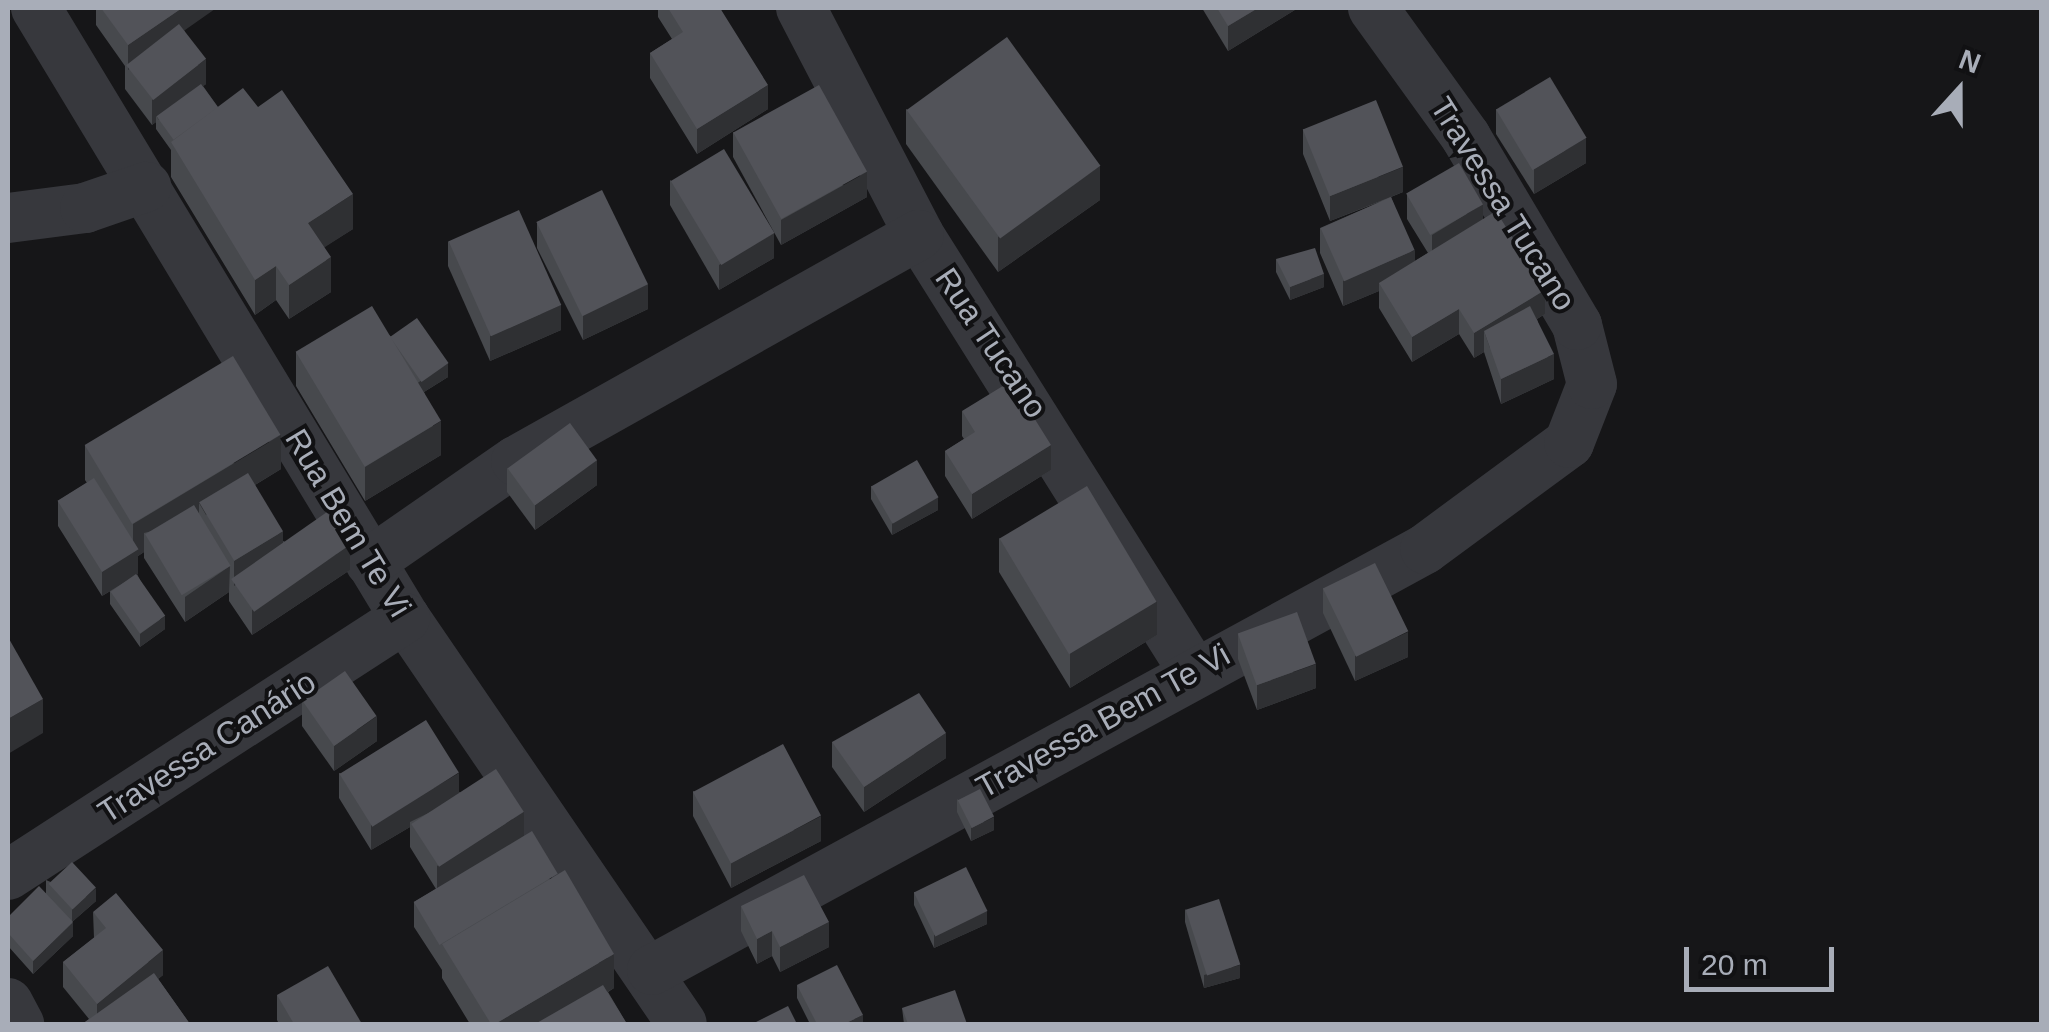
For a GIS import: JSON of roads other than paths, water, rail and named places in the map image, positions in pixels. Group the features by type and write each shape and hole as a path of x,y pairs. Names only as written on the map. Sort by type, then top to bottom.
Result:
{"street":[{"name":"Rua Bem Te Vi","path":"36,8 405,618 652,970 682,1024"},
{"name":"Rua Tucano","path":"801,8 919,235 1193,671"},
{"name":"Travessa Tucano","path":"1373,8 1466,137 1577,325 1592,384 1569,443 1549,464"},
{"path":"8,218 85,208 146,187"},
{"path":"370,562 516,461 919,235"},
{"name":"Travessa Bem Te Vi","path":"652,970 1193,671 1425,549 1549,464"},
{"name":"Travessa Canário","path":"8,875 405,618"},
{"path":"8,1003 19,1024"}]}
